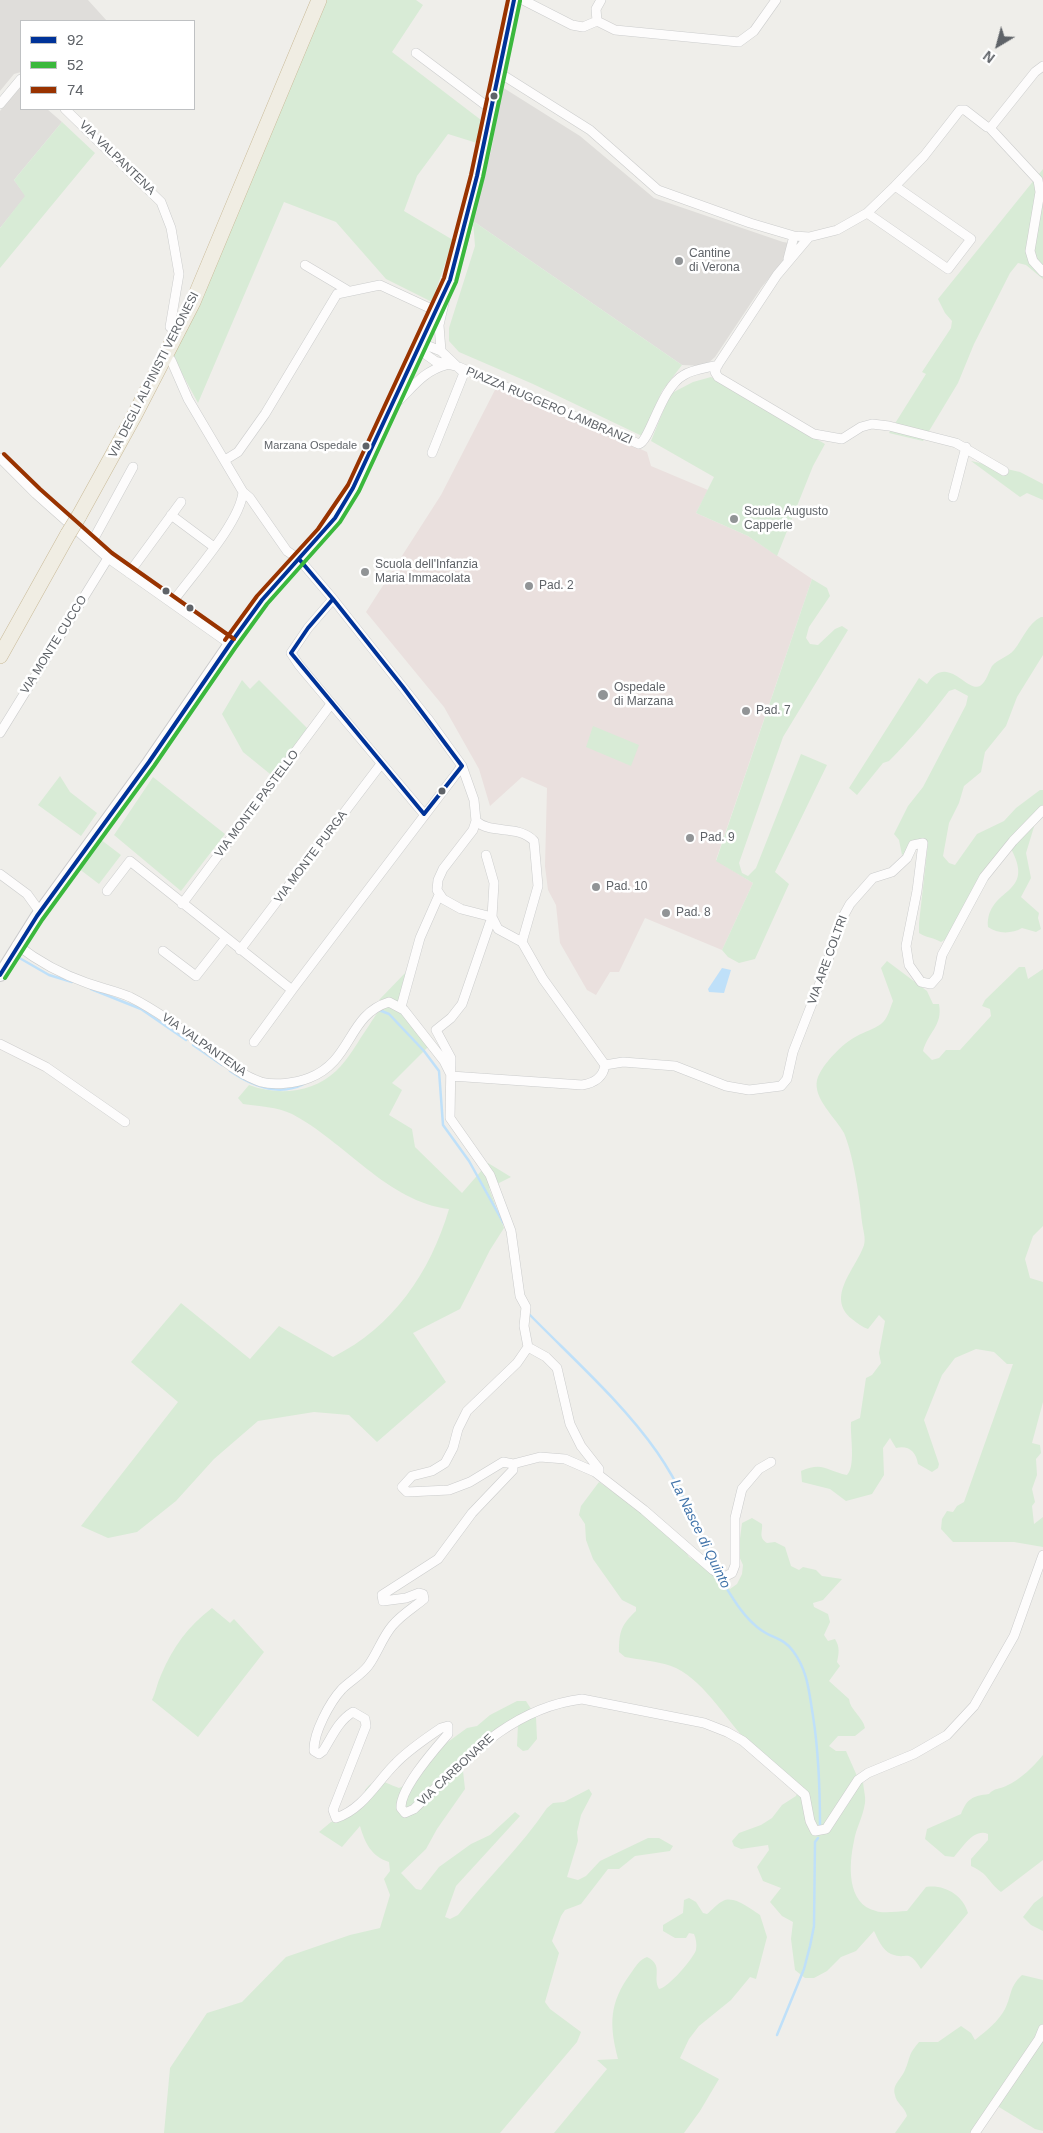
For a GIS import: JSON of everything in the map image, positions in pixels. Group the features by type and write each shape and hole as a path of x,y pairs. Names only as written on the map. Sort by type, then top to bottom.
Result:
{"highway":[{"name":"VIA DEGLI ALPINISTI VERONESI","path":"0,656 134,418 193,302 319,0"}],"street":[{"path":"441,351 439,324 461,245 492,110 498,72 514,0"},
{"path":"522,0 572,26 583,27 597,21 615,30 739,42 754,31 776,0"},
{"path":"597,21 596,9 601,0"},
{"path":"416,53 492,110"},
{"path":"989,127 1035,72 1043,66"},
{"path":"498,72 590,130 658,190 750,223 794,236 809,237 837,230 867,213 924,156 962,109 989,127 1038,180 1040,192 1030,251 1034,261 1043,272"},
{"path":"0,104 20,80"},
{"name":"VIA VALPANTENA","path":"66,110 162,202 171,228 179,274 170,327"},
{"path":"867,213 948,269 971,239 895,186"},
{"path":"786,264 791,254 794,236"},
{"path":"809,237 786,264 718,366 715,372 722,382 814,434 842,439 861,427 872,424 935,436 966,447 1004,471"},
{"path":"305,264 347,290"},
{"path":"0,976 17,945 149,762 230,644 262,600 323,534 348,496 450,280"},
{"path":"225,460 238,452 265,414 338,294 347,290 380,285 436,311"},
{"name":"PIAZZA RUGGERO LAMBRANZI","path":"420,346 428,358 446,365 459,367 639,444 645,439 661,401 670,387 684,374 718,366"},
{"name":"PIAZZA RUGGERO LAMBRANZI","path":"420,346 441,351 464,373 461,385 432,453"},
{"path":"171,360 188,399 243,492 250,498 287,551 299,559 333,599 428,719 462,766 474,800 476,820 473,830 443,869 437,885 439,895 420,938 401,1007 444,1061 451,1076"},
{"path":"390,408 420,377 430,370 446,365"},
{"path":"953,497 966,447"},
{"path":"0,458 36,494 108,558 230,644"},
{"path":"92,542 133,467"},
{"path":"172,602 214,547 240,508 243,492"},
{"path":"129,573 181,502"},
{"path":"171,516 214,547"},
{"name":"VIA MONTE CUCCO","path":"0,733 108,558"},
{"path":"333,599 308,628 291,653 331,704 424,814"},
{"name":"VIA MONTE PASTELLO","path":"182,904 331,704"},
{"name":"VIA MONTE PURGA","path":"240,950 381,764"},
{"path":"254,1042 462,766"},
{"name":"VIA ARE COLTRI","path":"605,1065 623,1062 675,1066 726,1086 749,1090 781,1086 787,1079 793,1052 825,970 839,924 850,904 873,878 892,872 907,858 913,845 924,843 906,946 909,965 921,982 931,984 938,976 942,955 984,877 1013,841 1043,810"},
{"path":"476,820 487,828 518,831 530,837 535,847 538,886 522,942"},
{"path":"486,855 494,883 492,917 462,1004 452,1018 436,1030 451,1058 450,1118 490,1175 511,1231 520,1296 526,1307 524,1326 528,1347 517,1363 467,1411 458,1429 453,1448 445,1463 432,1471 412,1476 402,1486 407,1492 449,1490 470,1482 503,1462 513,1464 540,1457 564,1460 595,1472 644,1510 713,1570 724,1577 732,1573 735,1565 735,1518 742,1489 759,1469 771,1462"},
{"path":"107,891 130,861 225,939 292,990"},
{"path":"0,874 27,894 40,912"},
{"path":"439,895 461,909 492,917 498,929 522,942 543,979 605,1065 602,1075 592,1084 582,1085 451,1076"},
{"path":"162,951 196,976 225,939"},
{"name":"VIA VALPANTENA","path":"17,945 38,961 56,971 129,997 158,1014 233,1067 262,1083 288,1083 308,1078 326,1070 340,1056 360,1022 375,1006 389,1002 401,1007"},
{"path":"0,1044 46,1067 125,1122"},
{"path":"528,1347 546,1357 557,1368 570,1424 581,1446 599,1468 599,1471 595,1472"},
{"name":"VIA CARBONARE","path":"513,1464 512,1470 472,1513 438,1559 382,1595 383,1601 406,1598 420,1593 423,1594 424,1598 398,1619 368,1666 330,1702 314,1746 314,1751 319,1754 323,1751 339,1724 353,1712 365,1719 366,1726 333,1810 336,1818 344,1815 367,1798 395,1763 441,1728 448,1726 448,1734 407,1788 400,1803 405,1813 414,1809 464,1760 500,1730 534,1712 561,1702 582,1699 704,1723 727,1732 743,1741 805,1795 810,1821 815,1831 826,1829 858,1780 868,1773 914,1754 947,1735 974,1706 1014,1636 1043,1555"},
{"path":"975,2133 1039,2039 1043,2029"}],"shaded area":[{"path":"0,0 88,0 106,20 20,20 20,72 14,74 0,91"},
{"path":"20,87 20,110 48,110 62,122 14,180 26,196 0,228 0,111"},
{"path":"502,87 580,136 654,198 783,242 797,244 761,288 715,357 705,366 682,365 473,221 492,147"},
{"name":"Ospedale di Marzana","path":"498,384 647,452 651,466 708,490 696,513 748,536 812,579 716,860 753,883 722,950 645,918 619,972 610,972 596,995 587,990 560,943 556,905 548,890 545,866 547,788 522,777 490,806 479,769 444,707 366,612 441,495"}],"green space":[{"path":"326,0 416,0 423,5 392,52 481,120 477,143 448,134 417,176 404,211 453,240 432,302 386,279 336,222 284,202 198,403 173,357"},
{"path":"62,122 95,153 0,268 0,228 25,196 14,180"},
{"path":"1043,169 1043,279 1026,265 1018,263 1010,273 974,344 958,383 923,441 889,433 926,374 922,372 951,328 952,321 945,313 938,299"},
{"path":"473,221 682,365 662,391 642,436 533,384 459,352 449,341 449,328 475,246"},
{"path":"711,377 825,444 813,466 777,556 748,536 696,513 714,477 651,441 670,394 693,382"},
{"path":"971,461 1020,472 1043,484 1043,500 1027,493 1020,497"},
{"path":"812,579 827,588 830,596 809,627 806,638 810,644 818,645 835,629 842,626 848,630 783,737 739,863 742,873 748,876 756,868 801,754 827,765 775,872 789,884 755,959 739,963 728,957 722,950 753,883 716,861"},
{"path":"1043,617 1043,655 1017,697 1006,726 985,752 981,772 964,786 959,803 949,823 943,856 949,863 955,865 977,834 1004,821 1016,808 1040,790 1043,790 1043,805 1037,817 1026,853 1031,878 1021,897 1039,913 1038,918 1041,929 1036,932 1022,928 1005,932 996,931 988,927 990,914 995,904 1015,883 1018,875 1017,863 1010,847 949,937 941,942 919,933 928,843 921,839 915,847 902,855 899,840 894,834 908,806 923,787 966,705 968,696 955,689 949,691 913,736 889,761 883,763 857,795 849,788 919,678 927,684 934,675 949,672 975,687 980,686 986,679 992,666 1014,650 1029,627"},
{"path":"242,680 250,689 259,680 309,730 275,778 243,752 222,714"},
{"path":"593,726 639,745 631,766 586,747"},
{"path":"60,776 70,792 97,813 81,836 38,805"},
{"path":"153,777 225,834 181,891 114,835"},
{"path":"100,839 121,855 99,884 78,868"},
{"path":"887,961 927,991 933,1004 939,1004 940,1012 937,1024 923,1051 932,1060 939,1058 946,1050 960,1050 991,1016 990,1009 982,1006 985,1000 1019,967 1025,967 1028,979 1043,969 1043,1226 1033,1236 1025,1259 1030,1278 1043,1282 1043,1402 1032,1443 1040,1445 1041,1453 1036,1459 1037,1475 1032,1489 1035,1502 1032,1506 1034,1524 1043,1517 1043,1547 1014,1542 953,1542 941,1529 942,1519 947,1511 953,1512 957,1506 964,1502 1013,1364 1007,1364 994,1352 976,1349 955,1358 942,1375 924,1420 939,1464 938,1468 932,1472 918,1464 911,1450 904,1447 896,1448 890,1438 883,1448 884,1475 872,1494 846,1501 830,1489 802,1482 801,1471 808,1468 820,1467 847,1475 850,1471 852,1458 851,1422 860,1418 866,1378 872,1375 881,1363 879,1353 885,1321 879,1315 868,1329 852,1319 844,1310 841,1302 845,1283 864,1245 865,1237 856,1177 847,1142 844,1133 818,1094 817,1080 823,1067 840,1049 851,1039 881,1024 887,1016 893,1001 881,968"},
{"path":"407,971 400,1003 379,1000"},
{"path":"386,1007 399,1008 428,1047 392,1083 402,1090 389,1115 412,1129 415,1147 462,1193 488,1163 511,1177 489,1188 504,1228 490,1250 460,1309 413,1333 446,1382 377,1442 349,1415 314,1412 258,1421 214,1459 176,1501 137,1532 108,1538 81,1526 178,1402 131,1362 181,1303 250,1359 279,1326 333,1357 354,1345 374,1330 391,1314 420,1276 441,1233 449,1209 427,1204 406,1195 386,1183 330,1139 292,1114 274,1108 243,1104 238,1098 249,1085 272,1091 295,1090 317,1084 327,1078 345,1061 380,1010"},
{"path":"599,1482 648,1516 682,1545 689,1557 711,1570 730,1589 737,1584 742,1574 743,1565 738,1554 742,1523 752,1518 762,1524 764,1541 767,1543 775,1542 785,1547 791,1566 799,1570 803,1567 816,1570 822,1576 842,1579 823,1600 813,1603 814,1607 828,1614 830,1622 824,1635 828,1641 835,1639 837,1642 839,1653 837,1662 840,1666 829,1681 849,1699 865,1728 855,1736 838,1736 829,1746 836,1751 846,1751 857,1776 863,1780 865,1803 855,1836 851,1861 852,1882 855,1892 859,1900 866,1907 879,1912 891,1912 907,1911 926,1887 939,1887 957,1896 968,1913 921,1969 910,1956 897,1956 885,1950 874,1931 856,1951 841,1957 827,1971 814,1978 805,1978 795,1970 791,1939 793,1922 782,1916 770,1902 781,1888 763,1881 757,1867 769,1850 768,1845 741,1849 734,1846 732,1841 739,1833 761,1825 772,1818 782,1805 796,1796 800,1785 750,1745 711,1697 682,1671 671,1666 625,1657 619,1652 622,1629 627,1620 636,1611 636,1607 622,1600 593,1559 586,1540 585,1524 579,1515 581,1506"},
{"path":"212,1608 230,1623 234,1619 264,1652 198,1737 152,1700 160,1678 176,1646 188,1630"},
{"path":"517,1701 526,1701 536,1717 537,1739 528,1750 523,1751 517,1746 518,1724 510,1720 467,1759 463,1771 465,1789 437,1829 426,1849 401,1873 416,1889 421,1890 439,1867 471,1844 490,1835 515,1812 520,1816 456,1886 445,1917 450,1919 458,1915 526,1836 547,1808 553,1803 564,1802 589,1789 592,1794 581,1815 577,1832 578,1841 567,1877 578,1880 586,1876 600,1861 648,1838 659,1838 673,1846 670,1851 635,1856 619,1869 608,1869 581,1904 565,1910 561,1916 552,1941 559,1953 545,2002 550,2009 581,2032 577,2042 500,2133 164,2133 170,2068 207,2013 242,2002 286,1957 350,1935 380,1928 390,1895 384,1879 390,1871 389,1862 373,1852 364,1838 360,1826 342,1847 319,1832 331,1822 339,1821 365,1796 365,1790 369,1785 377,1781 399,1788 417,1780 441,1747 467,1728 477,1726 490,1715"},
{"path":"1043,1755 1043,1860 1001,1892 985,1875 971,1866 971,1859 988,1840 988,1834 983,1833 973,1836 954,1857 945,1856 925,1839 927,1829 961,1814 968,1802 974,1797 989,1794 1017,1780"},
{"path":"1043,1896 1043,1931 1031,1925 1023,1917 1034,1903"},
{"path":"689,1898 696,1902 703,1913 707,1914 723,1901 732,1900 743,1904 760,1915 767,1937 756,1979 750,1977 731,2000 699,2026 689,2039 680,2058 719,2079 684,2133 554,2133 607,2069 597,2060 618,2059 613,2035 613,2014 618,1994 636,1966 647,1957 652,1960 656,1967 659,1989 674,1979 694,1954 696,1940 694,1934 689,1933 686,1938 675,1938 663,1931 663,1925 683,1913 684,1900"},
{"path":"1022,1975 1043,1980 1043,2131 1035,2129 994,2104 974,2133 895,2133 907,2116 894,2091 911,2054 919,2042 938,2042 961,2026 971,2033 975,2040 1002,2014 1013,1987"}],"water":[{"path":"722,968 731,970 724,993 709,992 708,989"}],"waterway":[{"name":"La Nasce di Quinto","path":"16,956 49,975 72,982"},
{"name":"La Nasce di Quinto","path":"91,989 141,1009 186,1040"},
{"name":"La Nasce di Quinto","path":"379,1010 389,1014 424,1051 439,1071 443,1125 469,1161 504,1224"},
{"name":"La Nasce di Quinto","path":"193,1045 222,1065"},
{"name":"La Nasce di Quinto","path":"230,1071 256,1085 275,1090 285,1090 304,1084"},
{"name":"La Nasce di Quinto","path":"528,1313 612,1397 657,1452 682,1494 715,1568"},
{"name":"La Nasce di Quinto","path":"721,1579 738,1606 749,1619 765,1633 790,1647 802,1666 809,1690 817,1744 820,1827"},
{"name":"La Nasce di Quinto","path":"777,2035 804,1969 810,1946 814,1926 815,1842 818,1838"}],"transit line":[{"name":"74","path":"225,640 257,596 318,529 348,485 444,278 471,175 508,0"},
{"name":"92","path":"0,975 37,916 149,762 230,644 262,600 335,518 353,488 450,280 477,176 514,0"},
{"name":"52","path":"5,978 42,920 154,766 235,648 267,604 340,522 359,491 456,282 483,177 520,1"},
{"name":"74","path":"4,454 112,553 234,639"},
{"name":"92","path":"299,559 333,599"},
{"name":"92","path":"333,599 403,687 462,766 424,814 291,653 308,628 333,599"}],"place":[{"name":"Cantine di Verona","path":"679,261"},
{"name":"Marzana Ospedale","path":"366,446"},
{"name":"Scuola Augusto Capperle","path":"734,519"},
{"name":"Scuola dell'Infanzia Maria Immacolata","path":"365,572"},
{"name":"Pad. 2","path":"529,586"},
{"name":"Ospedale di Marzana","path":"603,695"},
{"name":"Pad. 7","path":"746,711"},
{"name":"Pad. 9","path":"690,838"},
{"name":"Pad. 10","path":"596,887"},
{"name":"Pad. 8","path":"666,913"}]}
